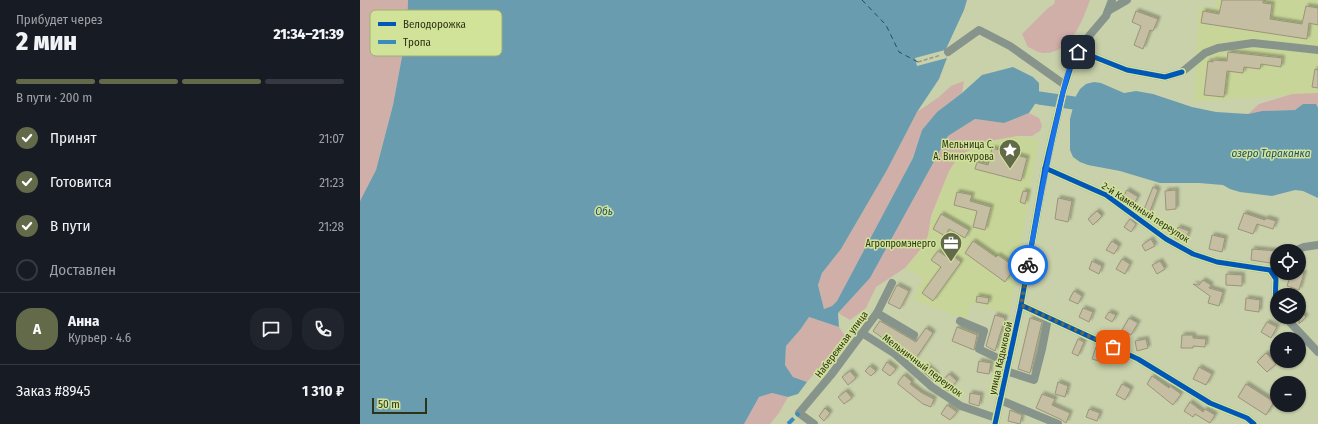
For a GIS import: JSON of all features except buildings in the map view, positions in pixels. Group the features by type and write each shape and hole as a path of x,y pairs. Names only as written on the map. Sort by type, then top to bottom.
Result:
{"street":[{"path":"1108,11 1112,0"},
{"path":"1108,11 1127,0"},
{"name":"улица Кадыковой","path":"995,421 1021,305 1045,168 1064,89 1074,57 1106,16 1108,11"},
{"path":"948,52 979,30 1010,46 1064,89"},
{"path":"1078,52 1127,70 1165,77 1182,72 1205,53 1218,48 1253,43 1318,50"},
{"name":"2-й Каменный переулок","path":"1045,168 1106,195 1166,240 1194,254 1217,262 1270,270"},
{"path":"1306,247 1318,245"},
{"name":"Набережная улица","path":"814,424 799,413 831,375 862,333 876,313 892,283"},
{"path":"1021,305 1138,359 1210,403 1247,418 1254,424"},
{"path":"876,313 914,335"},
{"path":"1006,372 1034,380 1048,318"},
{"path":"960,321 984,331 979,349 1008,363"},
{"path":"1292,324 1318,352"},
{"name":"Мельничный переулок","path":"862,333 895,354 932,387 960,406 995,421"},
{"path":"1000,400 1058,424"}],"path":[{"path":"918,62 948,52"}],"shaded area":[{"path":"360,0 408,0 408,10 370,10 370,56 402,56 393,105 376,170 360,201"},
{"path":"1055,0 1090,0 1084,17 1074,35 1068,42 1061,48 1052,52 1039,52 1028,47 1022,34 1054,4"},
{"path":"1217,0 1318,0 1318,93 1194,101 1199,6 1215,9"},
{"path":"964,81 962,93 937,112 922,130 913,158 837,301 832,306 824,309 818,285 822,273 841,249 887,170 917,112 939,97 951,86"},
{"path":"1318,93 1318,108 1316,104 1303,104 1295,110 1262,111 1248,114 1259,104 1292,94"},
{"path":"1029,113 1039,118 1042,126 1040,131 1032,136 1017,136 984,142 958,157 949,171 931,216 928,236 920,250 905,268 876,287 866,308 850,320 838,313 870,278 948,136 975,119 1004,123"},
{"path":"1017,136 1039,140 1009,314 971,302 966,319 913,299 923,278 905,268 920,250 928,236 931,216 949,171 958,156 984,142"},
{"path":"809,317 839,327 847,339 841,348 829,357 807,382 793,377 785,365 786,346"},
{"path":"772,393 788,397 779,413 770,424 744,424 759,397"}],"water":[{"name":"Обь","path":"408,0 967,0 946,49 947,58 939,79 917,112 887,170 841,249 822,273 818,285 824,309 832,306 837,301 913,158 922,130 937,112 962,93 982,75 1013,67 1033,77 1039,83 1039,98 1029,113 1004,123 975,119 948,136 870,278 838,313 839,327 809,317 786,346 785,365 793,377 807,382 798,394 788,397 772,393 759,397 744,424 360,424 360,201 376,170 393,105 402,56 502,56 502,10 408,10"},
{"name":"озеро Тараканка","path":"1094,82 1101,83 1124,93 1136,91 1153,94 1192,107 1216,112 1248,114 1262,111 1295,110 1303,104 1316,104 1318,108 1318,198 1303,191 1295,190 1272,196 1240,192 1223,185 1199,183 1160,183 1120,171 1080,162 1073,157 1070,150 1070,119 1076,96 1080,89 1086,84"}],"pier":[{"path":"945,50 947,58 917,66 915,58"}],"waterway":[{"path":"1039,98 1074,103"}],"ferry route":[{"path":"862,0 886,25 899,52 918,62"}],"marked path":[{"path":"788,424 799,413"}],"cycle path":[{"path":"995,424 1021,305 1045,168 1063,92 1074,57 1079,51 1127,70 1165,77 1182,72"},
{"path":"1045,168 1106,195 1166,239 1193,254 1217,262 1270,270 1276,279 1276,288"},
{"path":"1021,305 1138,359 1210,403 1247,418 1254,424"}],"way so far":[{"path":"1028,265 1021,305 1113,347"}],"place":[{"name":"Мельница С. А. Винокурова","path":"1010,170"},
{"name":"Агропромэнерго","path":"951,262"}],"route":[{"path":"1028,265 1045,168 1063,92 1074,57 1078,52"}]}
